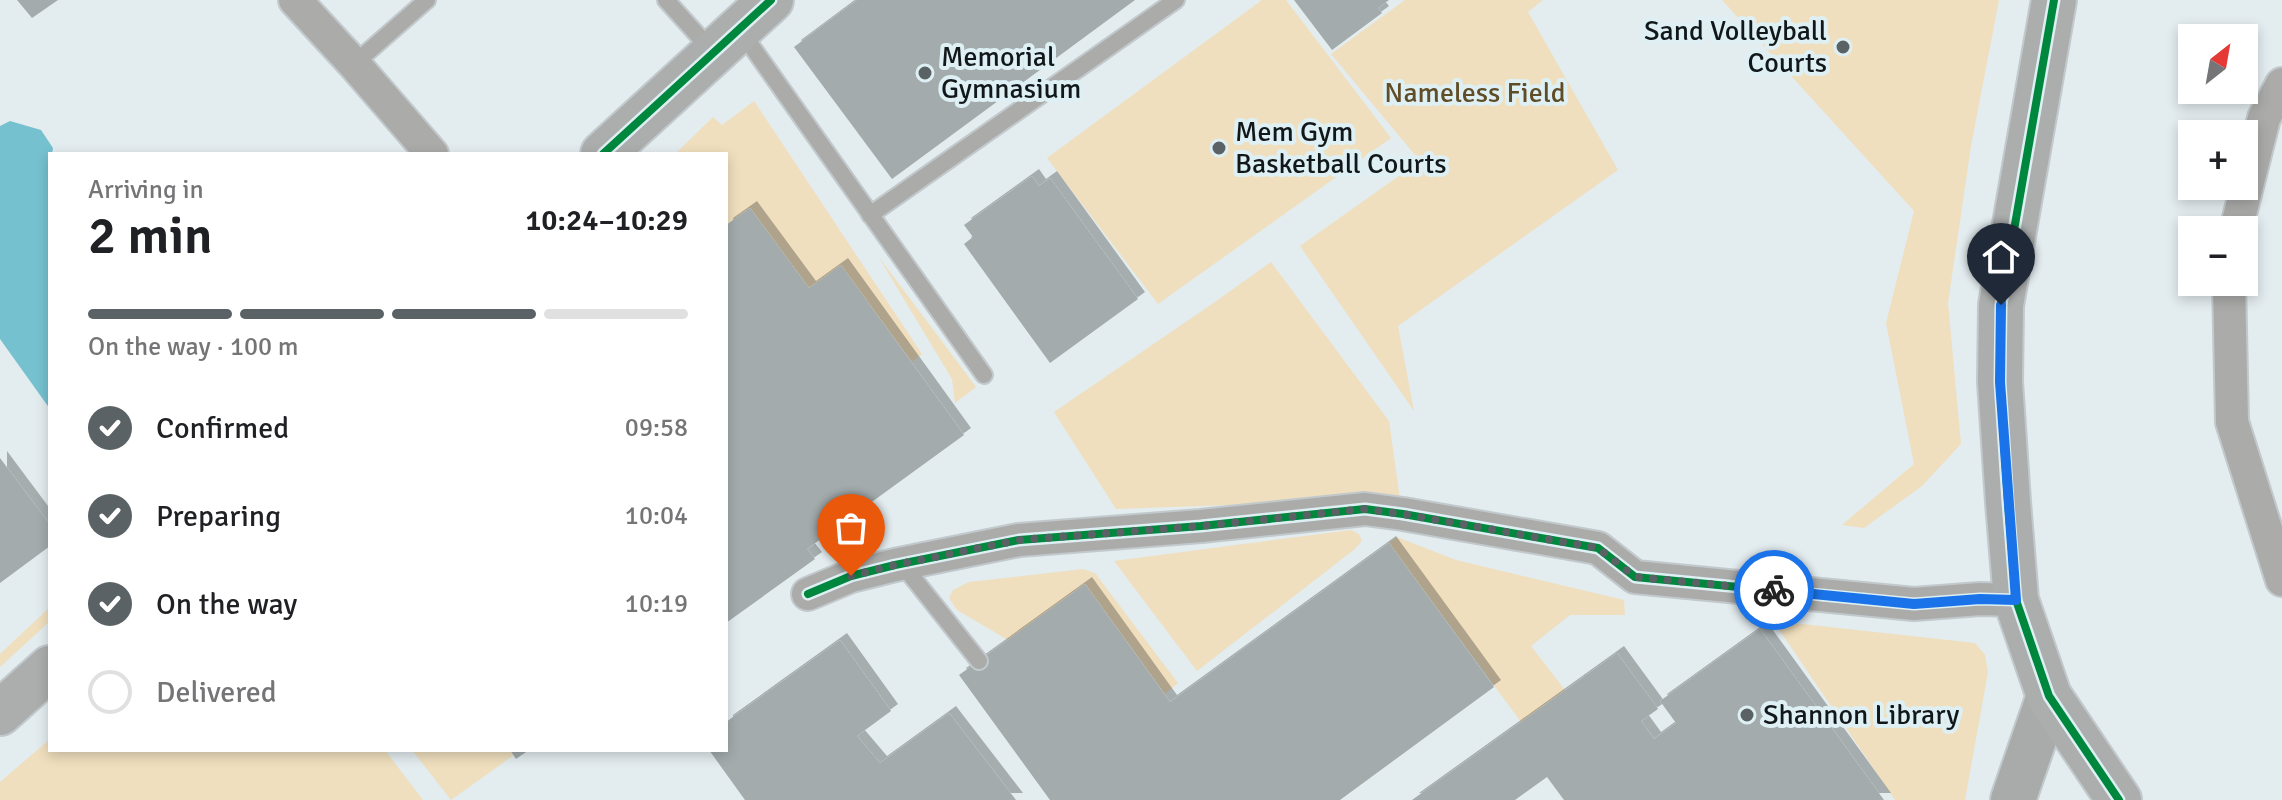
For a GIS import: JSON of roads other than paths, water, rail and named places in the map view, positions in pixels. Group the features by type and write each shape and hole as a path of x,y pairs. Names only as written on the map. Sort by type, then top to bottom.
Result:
{"main road":[{"path":"2054,0 2001,305 2000,382 2016,600 2049,696 2119,800"},
{"path":"605,152 741,27"},
{"path":"0,713 48,670"}],"street":[{"path":"295,0 430,152"},
{"path":"2240,216 2264,118 2282,84"},
{"path":"2229,296 2232,422 2282,580"},
{"path":"808,594 851,576 1019,540 1365,509 1598,548 1635,577 1914,604 1980,599 2016,600"},
{"path":"2013,800 2049,696"}],"lane":[{"path":"354,64 427,0"},
{"path":"666,0 741,27 984,375"},
{"path":"870,215 1176,0"},
{"path":"902,564 979,661"}],"water":[{"path":"10,121 41,130 53,148 52,152 48,152 48,406 0,339 0,126"}],"place":[{"name":"Sand Volleyball Courts","path":"1843,47"},
{"name":"Memorial Gymnasium","path":"925,73"},
{"name":"Mem Gym Basketball Courts","path":"1219,148"},
{"name":"Shannon Library","path":"1747,715"}],"park label":[{"name":"Nameless Field","path":"1475,93"}]}
